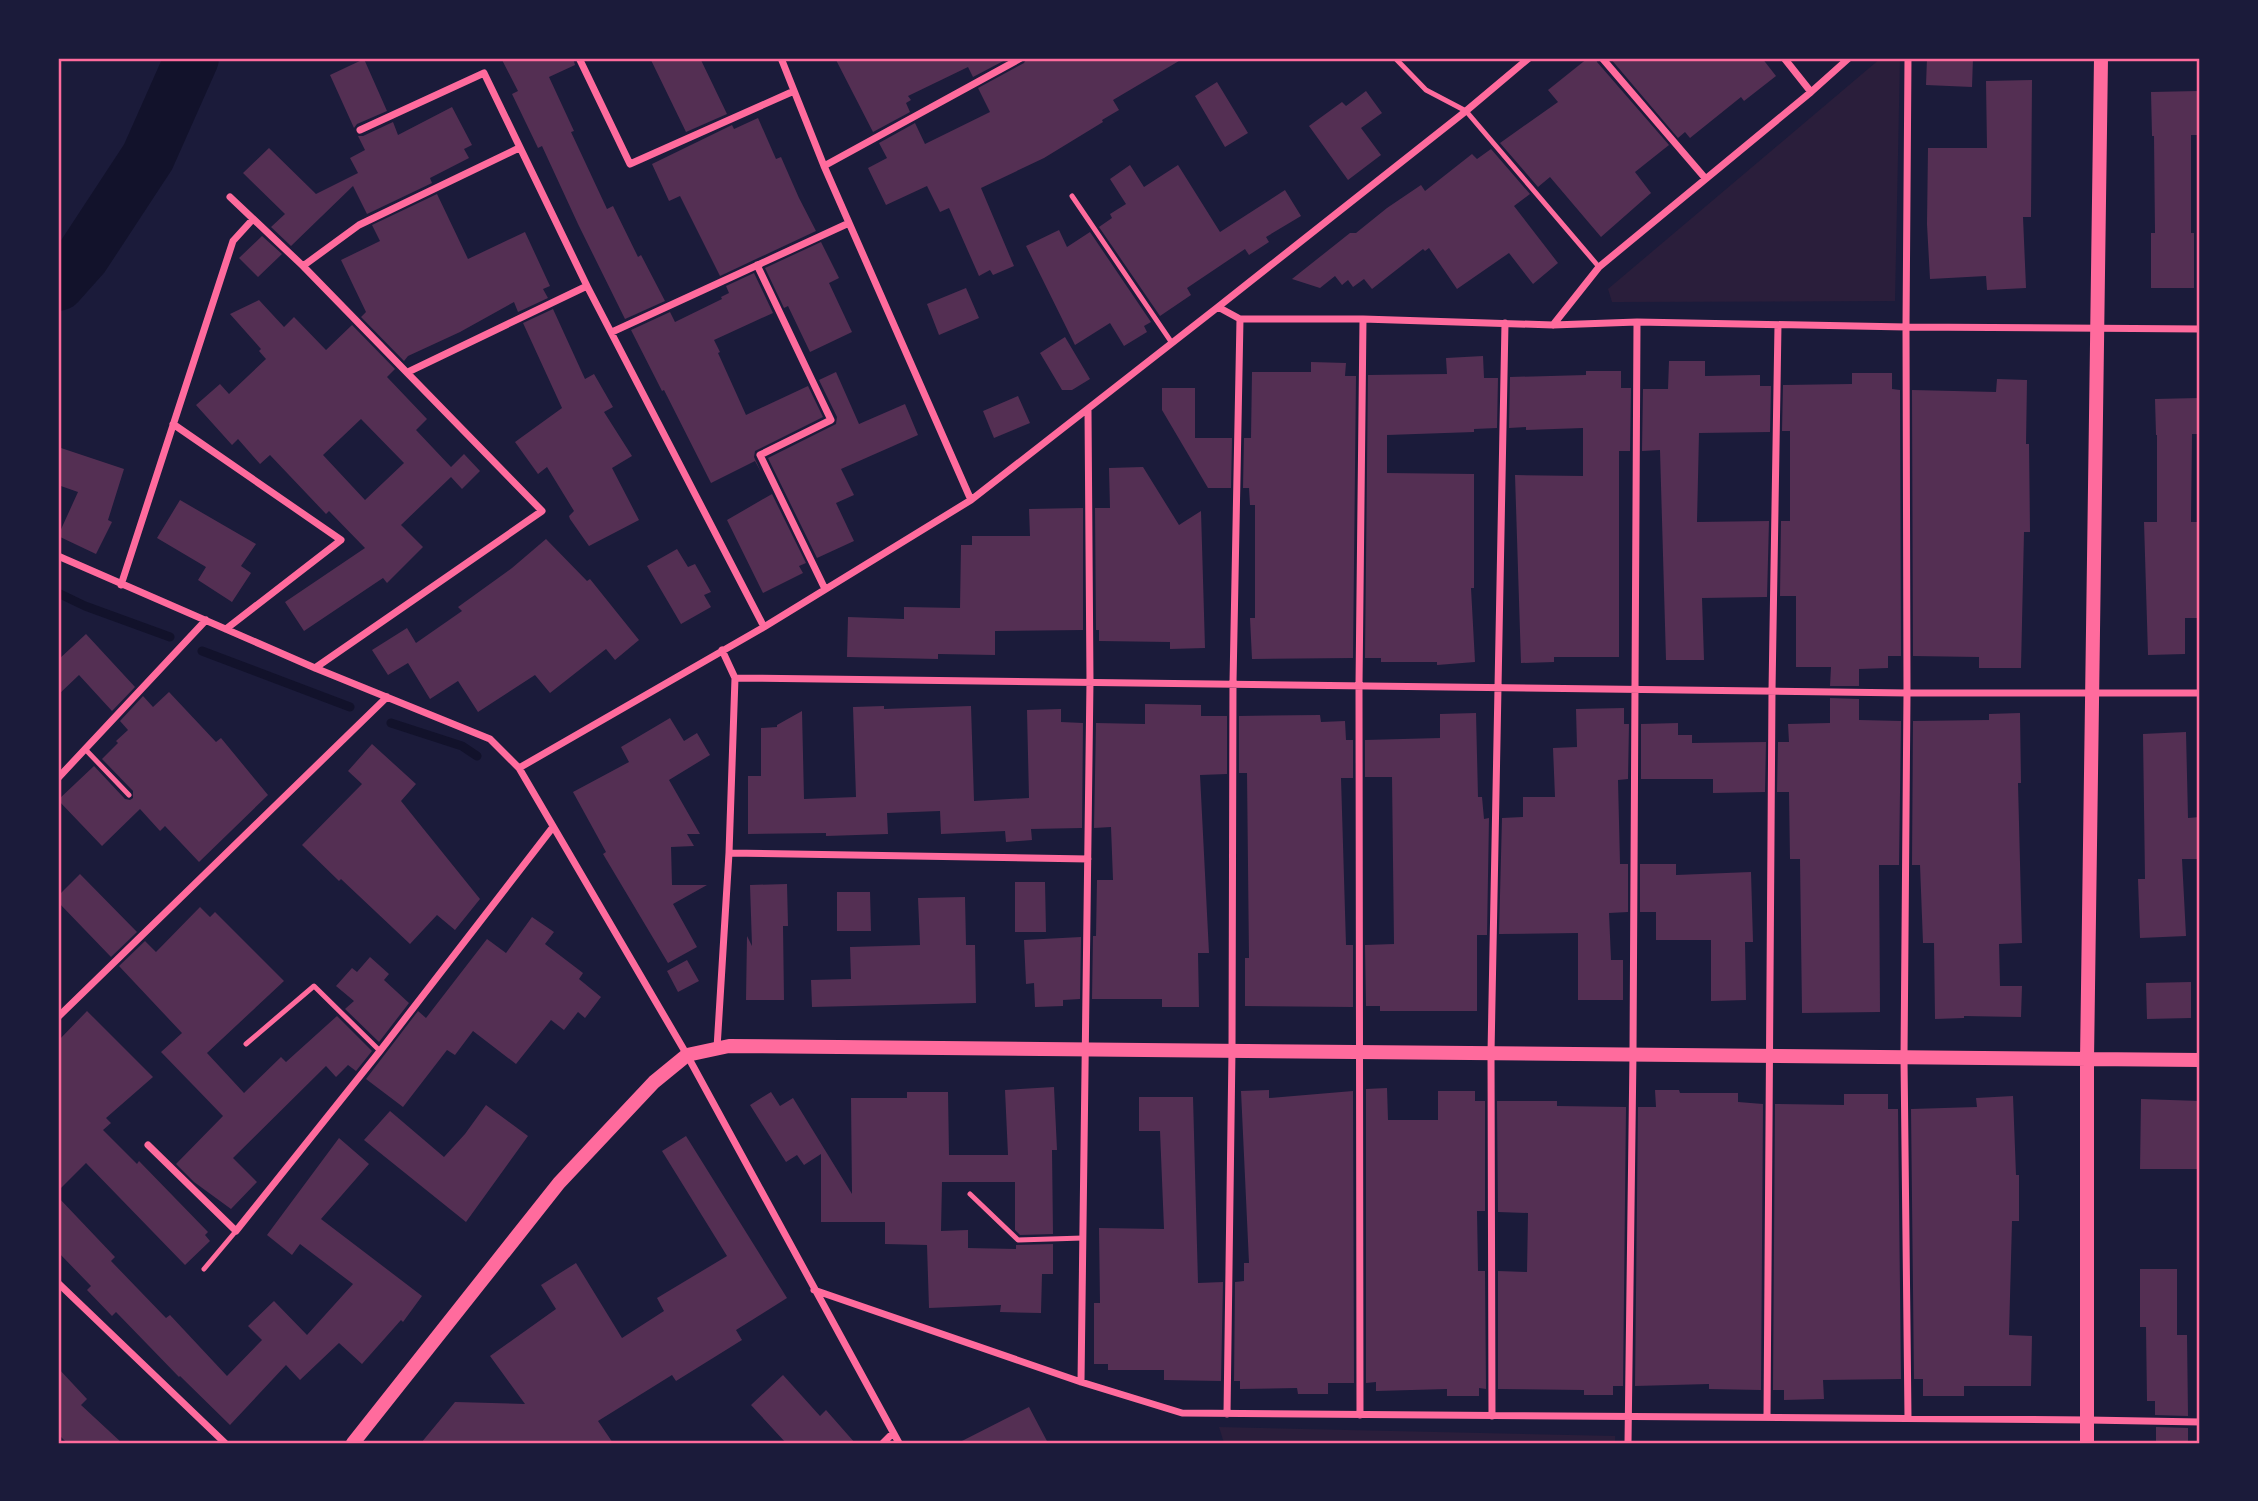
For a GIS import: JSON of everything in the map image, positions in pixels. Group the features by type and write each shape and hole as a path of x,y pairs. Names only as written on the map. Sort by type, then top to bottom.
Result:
{"main road":[{"path":"2087,1443 2087,1060 2101,58"},
{"path":"353,1443 559,1183 654,1082 687,1055 717,1048 1085,1048 2200,1060"}],"street":[{"path":"579,58 630,163 793,91"},
{"path":"781,58 824,166 971,500"},
{"path":"824,166 1021,58"},
{"path":"519,768 764,627 971,500 1466,111 1529,58"},
{"path":"1602,58 1705,178"},
{"path":"1784,58 1811,92"},
{"path":"1553,324 1599,267 1849,58"},
{"path":"1908,58 1904,1058 1908,1418"},
{"path":"360,130 484,73 587,286 764,627"},
{"path":"303,266 359,225 519,148"},
{"path":"230,197 408,372 542,512 315,668"},
{"path":"121,585 233,242 253,219"},
{"path":"612,332 849,223"},
{"path":"757,265 831,420 760,455 825,589"},
{"path":"408,372 587,286"},
{"path":"1218,307 1240,320 1363,319 1553,324 1637,321 1906,327 2200,329"},
{"path":"1360,1415 1359,685 1363,319"},
{"path":"1227,1414 1233,683 1240,320"},
{"path":"1628,1443 1637,321"},
{"path":"1492,1416 1492,1053 1505,323"},
{"path":"1767,1417 1772,691 1778,324"},
{"path":"1081,1382 1090,681 1088,410"},
{"path":"173,424 341,540 226,629"},
{"path":"58,556 315,668 490,739 519,768 687,1055 813,1290 899,1443"},
{"path":"58,778 206,620"},
{"path":"717,1048 736,678 722,650"},
{"path":"736,678 1907,693 2200,693"},
{"path":"58,1017 387,697"},
{"path":"148,1145 236,1231 380,1051 553,827"},
{"path":"729,853 1088,859"},
{"path":"58,1283 225,1443"},
{"path":"813,1290 1081,1382 1182,1413 1908,1418 2200,1423"},
{"path":"883,1443 893,1433"}],"lane":[{"path":"1395,58 1426,90 1466,111 1599,267"},
{"path":"1072,196 1172,343"},
{"path":"85,749 129,795"},
{"path":"246,1044 314,986 380,1051"},
{"path":"970,1194 1018,1240 1083,1238"},
{"path":"204,1269 236,1231"}],"shaded area":[{"path":"1881,58 1900,58 1895,301 1612,302 1608,289"},
{"path":"1219,1427 1615,1436 1615,1443 1224,1443"}],"building":[{"path":"501,58 573,58 575,65 549,77 607,209 613,206 638,257 641,255 665,301 625,319 542,146 538,148 512,94 518,91"},
{"path":"650,58 700,58 727,114 686,132"},
{"path":"835,58 1009,58 973,77 968,67 908,96 911,100 906,103 910,112 873,132"},
{"path":"1027,58 1184,58 1113,100 1119,110 1102,120 1103,122 1044,158 981,188 1014,266 993,275 990,270 979,276 949,208 940,212 927,186 886,205 868,168 887,158 879,143 915,123 925,144 990,112 978,88 1024,63"},
{"path":"1588,58 1596,58 1669,145 1635,172 1651,193 1601,237 1550,177 1538,187 1500,143 1558,102 1548,90"},
{"path":"1610,58 1762,58 1776,76 1744,101 1741,97 1690,138 1685,132 1678,138"},
{"path":"1927,58 1973,58 1972,87 1926,85"},
{"path":"364,59 387,111 357,124 354,128 330,75"},
{"path":"2032,80 2031,217 2023,217 2026,288 1987,290 1986,276 1930,279 1927,224 1928,148 1987,148 1986,81"},
{"path":"1217,82 1248,133 1225,147 1195,96"},
{"path":"1366,91 1382,113 1361,128 1381,155 1348,180 1309,126 1342,102 1346,106"},
{"path":"2198,91 2199,135 2191,135 2194,288 2151,288 2151,233 2155,233 2151,92"},
{"path":"452,107 472,145 464,149 469,158 430,178 432,183 367,214 353,186 291,246 271,227 285,214 243,173 269,148 316,194 358,173 350,158 365,150 358,136 393,122 398,135"},
{"path":"758,118 776,159 781,157 816,231 720,276 680,196 669,201 652,164 732,125 734,129"},
{"path":"1491,149 1530,194 1514,206 1558,263 1533,284 1509,253 1457,289 1429,248 1425,251 1423,249 1372,289 1364,279 1353,287 1348,280 1342,285 1335,276 1320,288 1292,279 1350,233 1356,233 1421,185 1425,191 1472,154 1477,159"},
{"path":"1130,165 1144,187 1178,165 1220,232 1285,190 1301,216 1266,237 1269,242 1249,255 1245,249 1187,288 1191,295 1160,316 1099,227 1112,218 1110,214 1126,204 1110,179"},
{"path":"437,194 468,259 525,232 550,286 543,289 548,298 518,312 514,302 460,332 408,356 404,361 361,317 366,312 341,260 380,241 372,225"},
{"path":"1059,230 1067,247 1090,232 1151,322 1144,326 1147,332 1124,346 1110,323 1075,345 1026,246"},
{"path":"262,236 282,254 258,277 239,258"},
{"path":"821,242 839,278 829,283 852,332 810,352 788,306 784,308 765,268"},
{"path":"754,273 773,313 714,340 746,415 808,386 823,417 755,451 754,457 761,472 755,461 711,483 631,330 670,312 675,322 722,299 721,297 729,293 726,286"},
{"path":"966,288 979,318 939,335 927,304"},
{"path":"259,300 284,327 294,317 326,350 352,325 395,369 387,377 427,419 416,430 451,467 464,454 480,471 462,489 451,477 401,525 423,547 387,583 383,578 304,631 285,602 365,548 329,511 326,514 270,455 260,464 238,439 232,445 196,405 220,384 229,394 266,359 259,351 261,349 230,314","holes":["361,419 404,463 365,500 323,455"]},
{"path":"553,309 585,379 594,374 613,407 604,412 632,456 612,468 639,520 589,546 570,519 569,516 574,511 547,467 538,474 515,442 562,408 523,323"},
{"path":"1065,337 1090,379 1072,390 1062,390 1040,353"},
{"path":"1483,356 1484,378 1498,378 1497,428 1474,429 1474,432 1387,435 1387,473 1474,474 1474,588 1471,588 1475,662 1437,665 1437,662 1381,662 1381,658 1365,658 1368,375 1447,374 1446,358"},
{"path":"1669,361 1705,361 1705,376 1760,375 1760,386 1771,386 1770,432 1699,433 1697,522 1769,521 1767,597 1702,598 1704,660 1666,660 1660,450 1642,451 1643,389 1668,389"},
{"path":"1311,362 1346,363 1345,376 1356,376 1353,658 1252,659 1250,618 1255,618 1255,505 1250,505 1249,488 1243,488 1244,438 1251,438 1252,372 1311,372"},
{"path":"1586,371 1621,371 1621,388 1631,388 1630,451 1619,451 1619,657 1554,657 1554,662 1521,663 1515,475 1583,476 1583,428 1509,428 1510,377 1586,375"},
{"path":"836,372 859,424 905,404 918,435 841,469 854,495 836,503 854,541 817,558 768,458 836,424 837,417 819,380"},
{"path":"1852,373 1892,373 1892,389 1900,390 1901,656 1888,656 1888,668 1859,669 1859,686 1830,686 1831,667 1796,667 1796,596 1780,596 1781,521 1790,521 1790,431 1782,431 1783,385 1852,384"},
{"path":"1997,379 2027,380 2026,444 2029,444 2030,532 2024,532 2021,668 1979,668 1979,657 1913,656 1912,390 1996,392"},
{"path":"1162,388 1195,388 1195,438 1232,438 1231,488 1208,488 1162,410"},
{"path":"1018,396 1030,423 994,438 983,411"},
{"path":"2199,398 2200,434 2192,434 2191,522 2200,522 2200,618 2185,618 2185,654 2148,655 2144,522 2157,522 2155,399"},
{"path":"58,447 124,469 108,520 112,522 96,554 58,536 78,492 58,485"},
{"path":"1143,467 1179,525 1201,511 1205,648 1170,649 1170,642 1099,641 1099,630 1096,630 1095,508 1110,508 1109,468"},
{"path":"772,494 806,563 799,566 803,573 763,593 727,520"},
{"path":"180,500 256,544 241,566 251,573 232,602 198,580 206,567 157,538"},
{"path":"1083,508 1083,630 995,631 995,655 938,654 938,659 847,657 848,617 904,619 904,607 960,608 961,545 972,545 972,536 1030,536 1029,509"},
{"path":"546,539 587,581 590,579 639,640 615,660 606,649 550,693 535,675 478,712 458,681 430,699 408,663 388,675 372,650 407,628 416,643 462,611 458,607 512,568"},
{"path":"677,549 688,567 695,564 711,592 704,595 711,607 681,624 647,566"},
{"path":"86,634 135,687 112,711 79,675 58,695 58,660"},
{"path":"169,692 216,742 221,738 268,795 199,862 165,826 160,831 140,809 102,846 58,800 94,766 125,799 133,798 133,791 102,759 128,730 120,721 143,696 153,707"},
{"path":"1830,698 1859,699 1859,720 1901,721 1899,865 1879,865 1880,1012 1802,1013 1800,859 1790,859 1789,792 1777,792 1778,742 1789,742 1788,724 1830,723"},
{"path":"1145,704 1201,705 1201,716 1227,716 1227,774 1200,775 1209,953 1198,953 1199,1007 1162,1007 1162,999 1092,999 1097,880 1113,880 1111,827 1094,828 1096,723 1145,724"},
{"path":"884,706 884,709 971,706 974,801 1029,798 1027,710 1061,709 1061,722 1083,723 1082,828 1031,829 1032,840 1006,842 1005,831 941,834 940,811 887,813 888,834 748,834 748,776 761,776 761,728 777,727 802,711 804,799 856,797 853,707"},
{"path":"1624,708 1624,724 1629,724 1628,779 1618,780 1620,864 1628,864 1628,912 1609,913 1611,960 1623,960 1623,1000 1578,1000 1578,933 1499,934 1502,818 1523,817 1523,797 1555,797 1553,748 1577,747 1576,709"},
{"path":"1476,713 1478,797 1482,797 1484,819 1489,818 1487,935 1477,935 1477,1011 1380,1011 1380,1006 1366,1006 1365,945 1394,944 1392,777 1365,777 1365,740 1440,738 1440,714"},
{"path":"2020,713 2021,783 2018,783 2022,943 1999,944 2000,986 2022,986 2021,1017 1964,1016 1935,1019 1934,943 1923,943 1920,865 1912,865 1913,721 1989,720 1989,714"},
{"path":"1320,715 1321,722 1345,721 1346,740 1353,740 1353,778 1341,778 1346,945 1353,945 1353,1007 1245,1006 1245,958 1249,958 1247,773 1239,773 1239,716"},
{"path":"670,718 684,741 697,733 710,755 669,780 700,834 687,834 694,846 671,847 672,885 707,885 673,904 697,947 668,963 603,854 606,852 573,792 629,762 621,747"},
{"path":"1678,723 1678,735 1692,735 1692,743 1766,742 1765,792 1713,793 1713,779 1641,779 1641,724"},
{"path":"2186,732 2188,818 2200,817 2200,859 2182,859 2186,936 2140,938 2138,879 2145,879 2143,734"},
{"path":"372,744 416,784 401,801 480,899 455,930 437,915 410,944 302,845 362,784 348,771"},
{"path":"1640,864 1676,864 1676,875 1751,872 1753,942 1745,942 1746,1000 1711,1001 1711,940 1656,940 1656,912 1640,912"},
{"path":"80,874 137,932 111,957 58,902 58,896"},
{"path":"1015,882 1045,882 1046,932 1015,932"},
{"path":"787,884 788,926 783,926 784,1000 746,1000 747,936 752,946 750,885"},
{"path":"837,892 870,892 871,931 837,931"},
{"path":"965,897 966,945 975,945 976,1003 812,1007 811,980 851,979 850,947 920,945 918,898"},
{"path":"200,907 210,917 215,912 284,981 207,1053 244,1093 281,1057 286,1062 337,1016 372,1051 356,1071 348,1065 336,1077 326,1066 233,1158 257,1182 231,1209 194,1182 176,1164 223,1116 161,1052 182,1033 119,966 145,941 156,952"},
{"path":"532,917 554,932 545,944 583,973 579,979 601,997 585,1018 578,1012 564,1030 551,1020 516,1064 473,1031 455,1055 447,1050 403,1107 366,1079 418,1011 426,1018 487,939 506,953"},
{"path":"1081,937 1080,999 1063,1000 1063,1006 1035,1007 1034,983 1026,984 1024,940"},
{"path":"370,957 389,974 384,980 409,1003 379,1042 345,1009 354,1001 336,986 352,968 357,972"},
{"path":"687,960 699,981 678,992 667,971"},
{"path":"2191,982 2191,1018 2147,1019 2146,983"},
{"path":"87,1011 153,1077 106,1118 111,1123 103,1130 137,1164 139,1161 208,1232 205,1235 210,1241 185,1265 86,1163 58,1191 58,1041"},
{"path":"1054,1087 1057,1150 1052,1150 1053,1234 1020,1235 1015,1230 1015,1182 942,1182 941,1231 968,1230 968,1248 1016,1249 1016,1245 1053,1244 1053,1274 1042,1274 1041,1313 1000,1312 1001,1305 929,1308 927,1245 885,1244 885,1222 821,1222 821,1154 804,1165 797,1155 786,1162 750,1105 771,1092 780,1106 793,1098 852,1194 851,1098 907,1098 907,1092 948,1092 949,1155 1008,1155 1005,1090"},
{"path":"1387,1088 1388,1120 1438,1120 1438,1091 1475,1091 1475,1101 1485,1101 1485,1211 1477,1211 1478,1271 1485,1271 1486,1389 1479,1388 1479,1396 1447,1396 1447,1389 1376,1391 1376,1382 1366,1383 1366,1089"},
{"path":"1269,1090 1269,1098 1353,1091 1354,1383 1328,1383 1328,1394 1298,1394 1297,1388 1240,1389 1240,1381 1234,1381 1235,1282 1244,1281 1244,1263 1249,1263 1241,1091"},
{"path":"1655,1090 1738,1093 1738,1102 1763,1104 1761,1390 1709,1389 1709,1384 1635,1386 1638,1107 1656,1107"},
{"path":"1844,1094 1888,1094 1888,1109 1898,1109 1901,1379 1823,1380 1824,1399 1784,1400 1784,1390 1773,1390 1775,1104 1844,1105"},
{"path":"2013,1096 2016,1175 2019,1175 2019,1221 2012,1221 2009,1335 2032,1336 2031,1386 1964,1386 1964,1396 1923,1396 1923,1379 1914,1379 1911,1109 1977,1107 1976,1098"},
{"path":"1139,1097 1193,1097 1198,1283 1223,1282 1221,1381 1164,1380 1164,1370 1108,1370 1108,1364 1094,1364 1094,1303 1100,1303 1099,1228 1164,1229 1160,1131 1139,1131"},
{"path":"2141,1099 2200,1101 2200,1169 2140,1169"},
{"path":"1497,1101 1557,1101 1557,1106 1626,1107 1623,1386 1613,1386 1613,1395 1584,1395 1584,1390 1498,1389 1498,1271 1527,1272 1528,1213 1498,1212"},
{"path":"486,1105 528,1136 466,1222 364,1140 390,1111 444,1157"},
{"path":"686,1136 787,1298 736,1330 742,1340 676,1381 672,1375 598,1421 613,1443 421,1443 455,1402 525,1404 490,1356 556,1309 541,1285 576,1263 622,1338 664,1311 657,1298 727,1256 662,1151"},
{"path":"339,1138 369,1164 321,1219 422,1296 403,1322 401,1320 362,1364 339,1343 300,1380 286,1365 230,1425 116,1312 112,1316 87,1290 91,1286 58,1252 58,1197 115,1257 111,1261 166,1318 170,1315 227,1376 262,1340 248,1326 274,1301 307,1335 353,1284 300,1244 292,1255 267,1235"},
{"path":"2140,1269 2177,1269 2177,1335 2187,1335 2188,1416 2155,1415 2155,1401 2147,1401 2146,1327 2140,1327"},
{"path":"58,1368 87,1399 81,1405 122,1443 67,1443 58,1434"},
{"path":"783,1375 820,1416 826,1410 855,1443 786,1443 751,1405"},
{"path":"1029,1407 1048,1443 958,1443"},
{"path":"2156,1427 2188,1428 2188,1443 2156,1443"}],"waterway":[{"path":"58,284 83,256 148,157 192,58"},
{"path":"58,593 85,606 170,637"},
{"path":"202,651 350,707"},
{"path":"391,723 462,746 477,756"}]}
